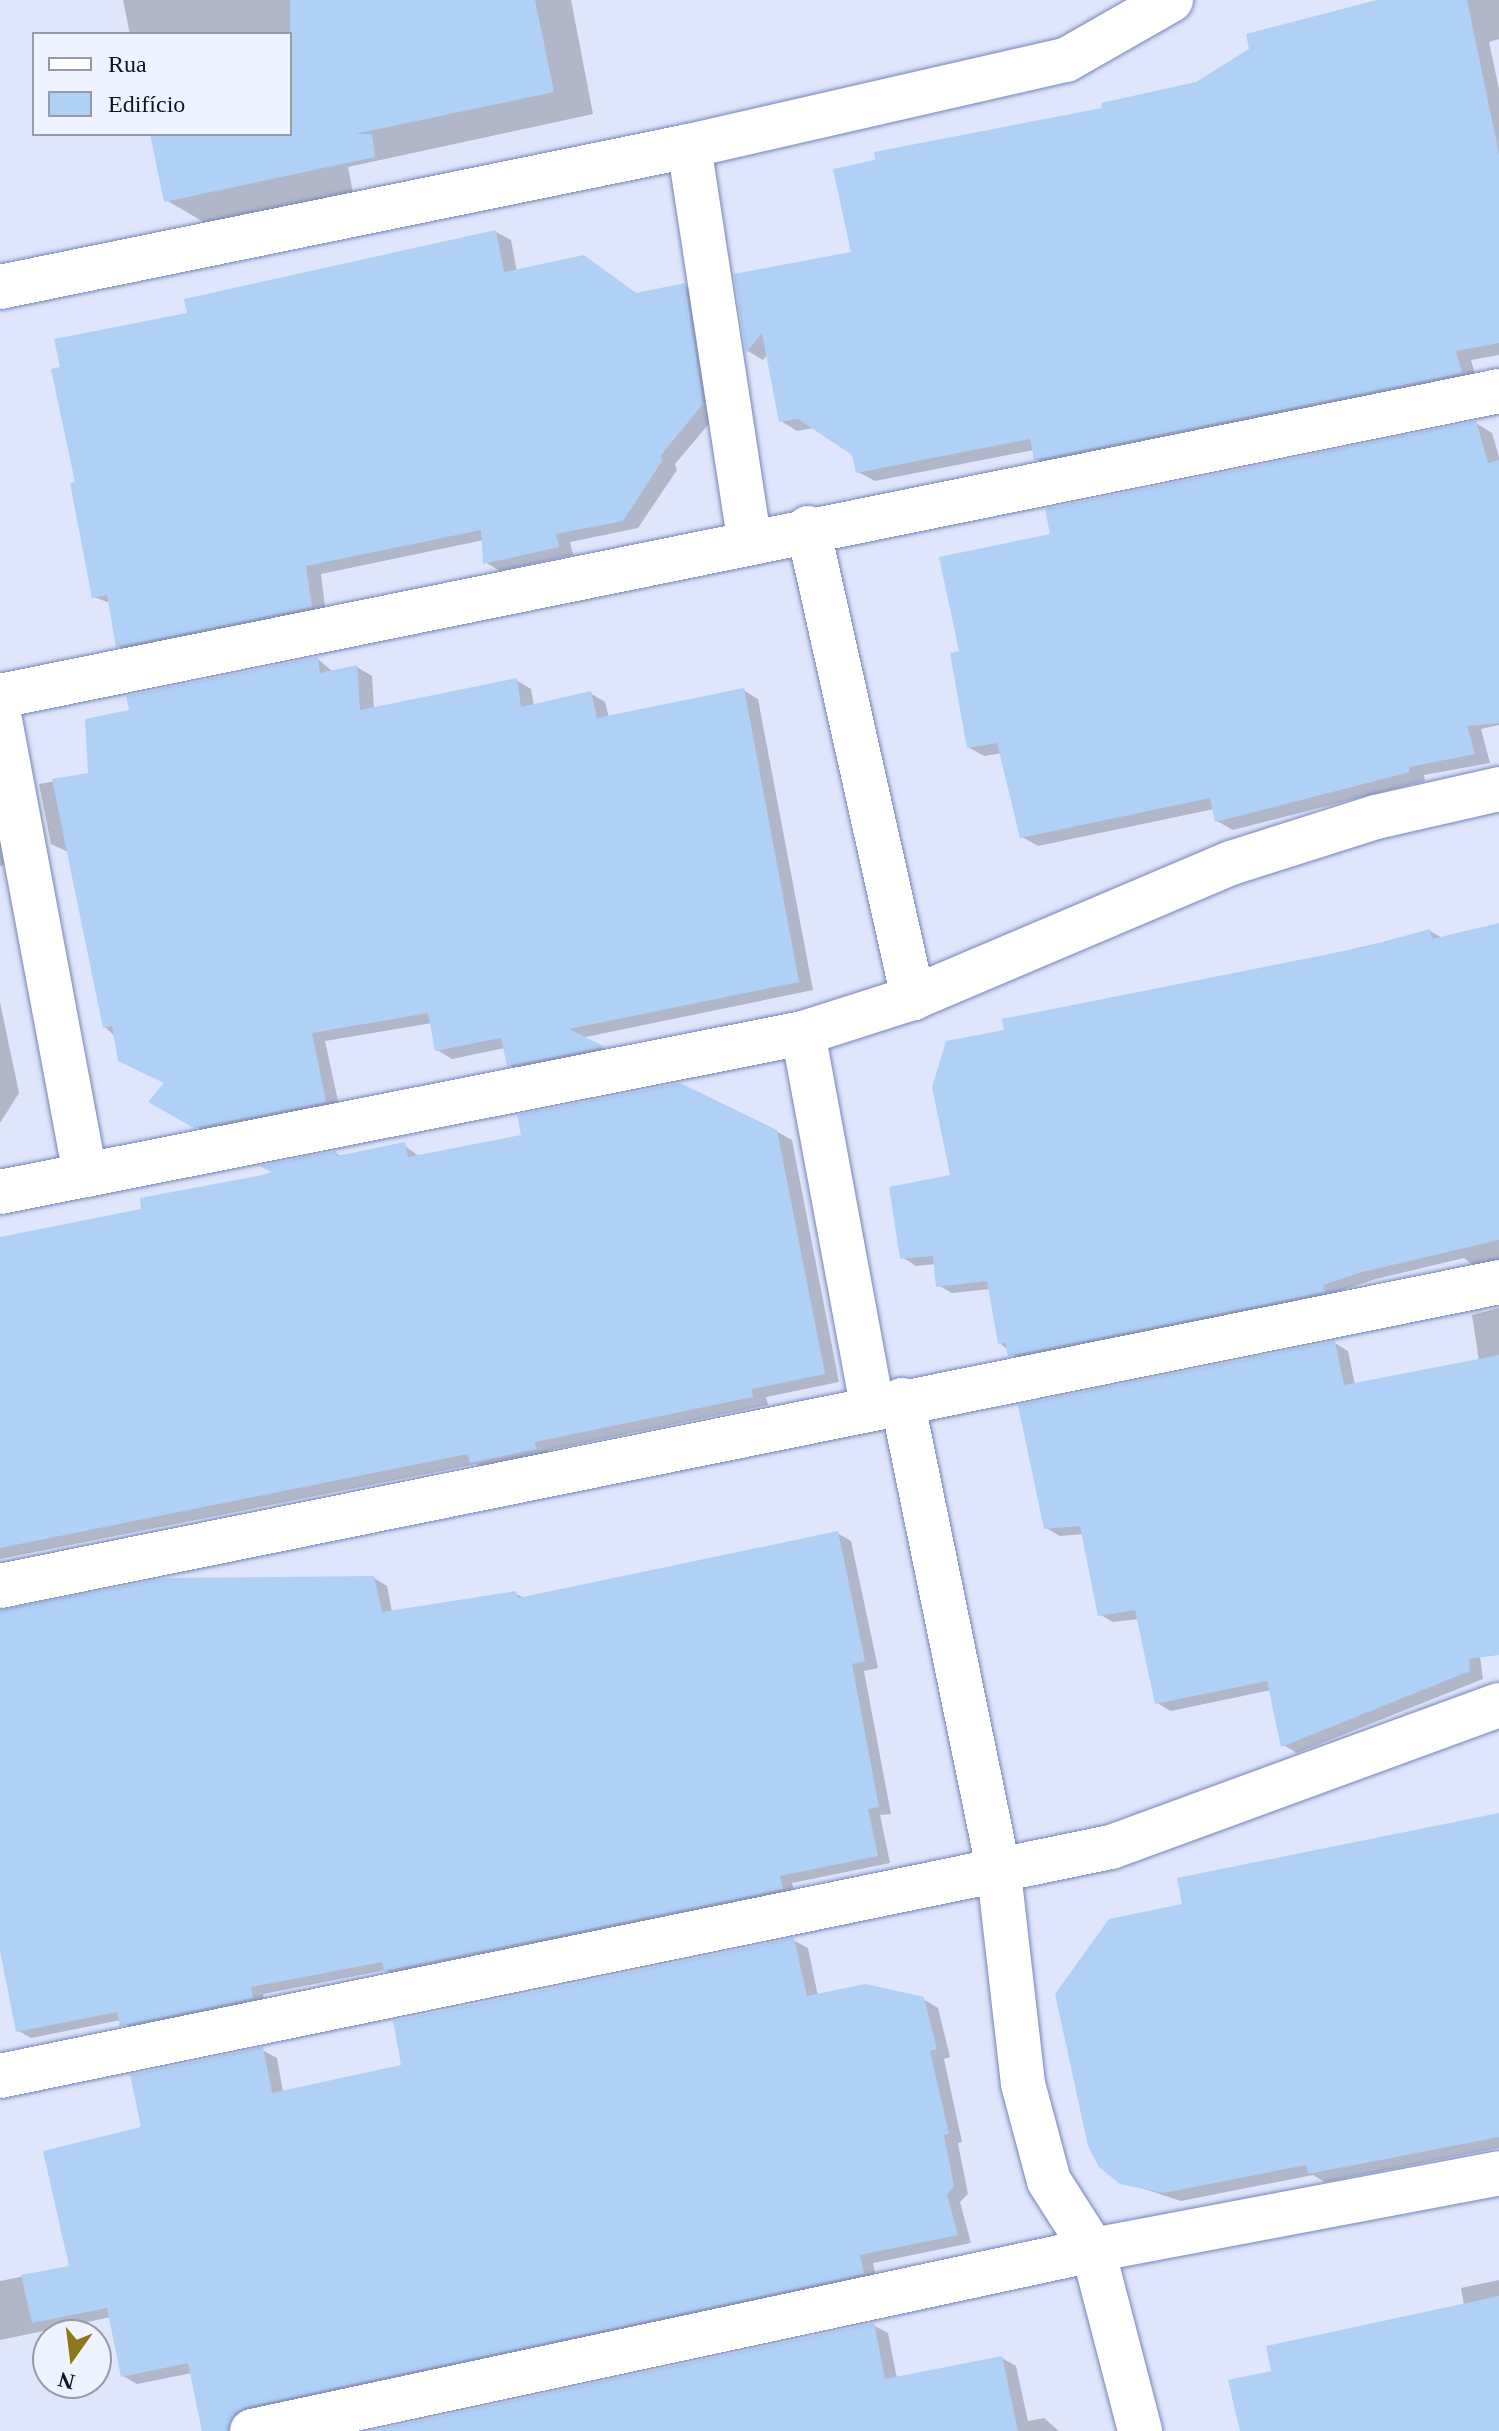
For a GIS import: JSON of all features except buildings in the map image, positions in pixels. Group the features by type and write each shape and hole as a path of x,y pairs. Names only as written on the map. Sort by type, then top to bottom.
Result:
{"street":[{"path":"0,287 689,146 1066,60 1171,0"},
{"path":"689,146 749,540"},
{"path":"0,696 749,540 1499,391"},
{"path":"808,528 913,998"},
{"path":"0,720 85,1175"},
{"path":"0,1192 803,1033 913,998 1231,863 1376,817 1499,789"},
{"path":"803,1033 999,1873 1023,2084 1049,2181 1093,2250 1140,2431"},
{"path":"0,1586 887,1403 1499,1282"},
{"path":"0,2076 999,1873 1111,1847 1499,1705"},
{"path":"252,2431 1093,2250 1499,2173"}]}
